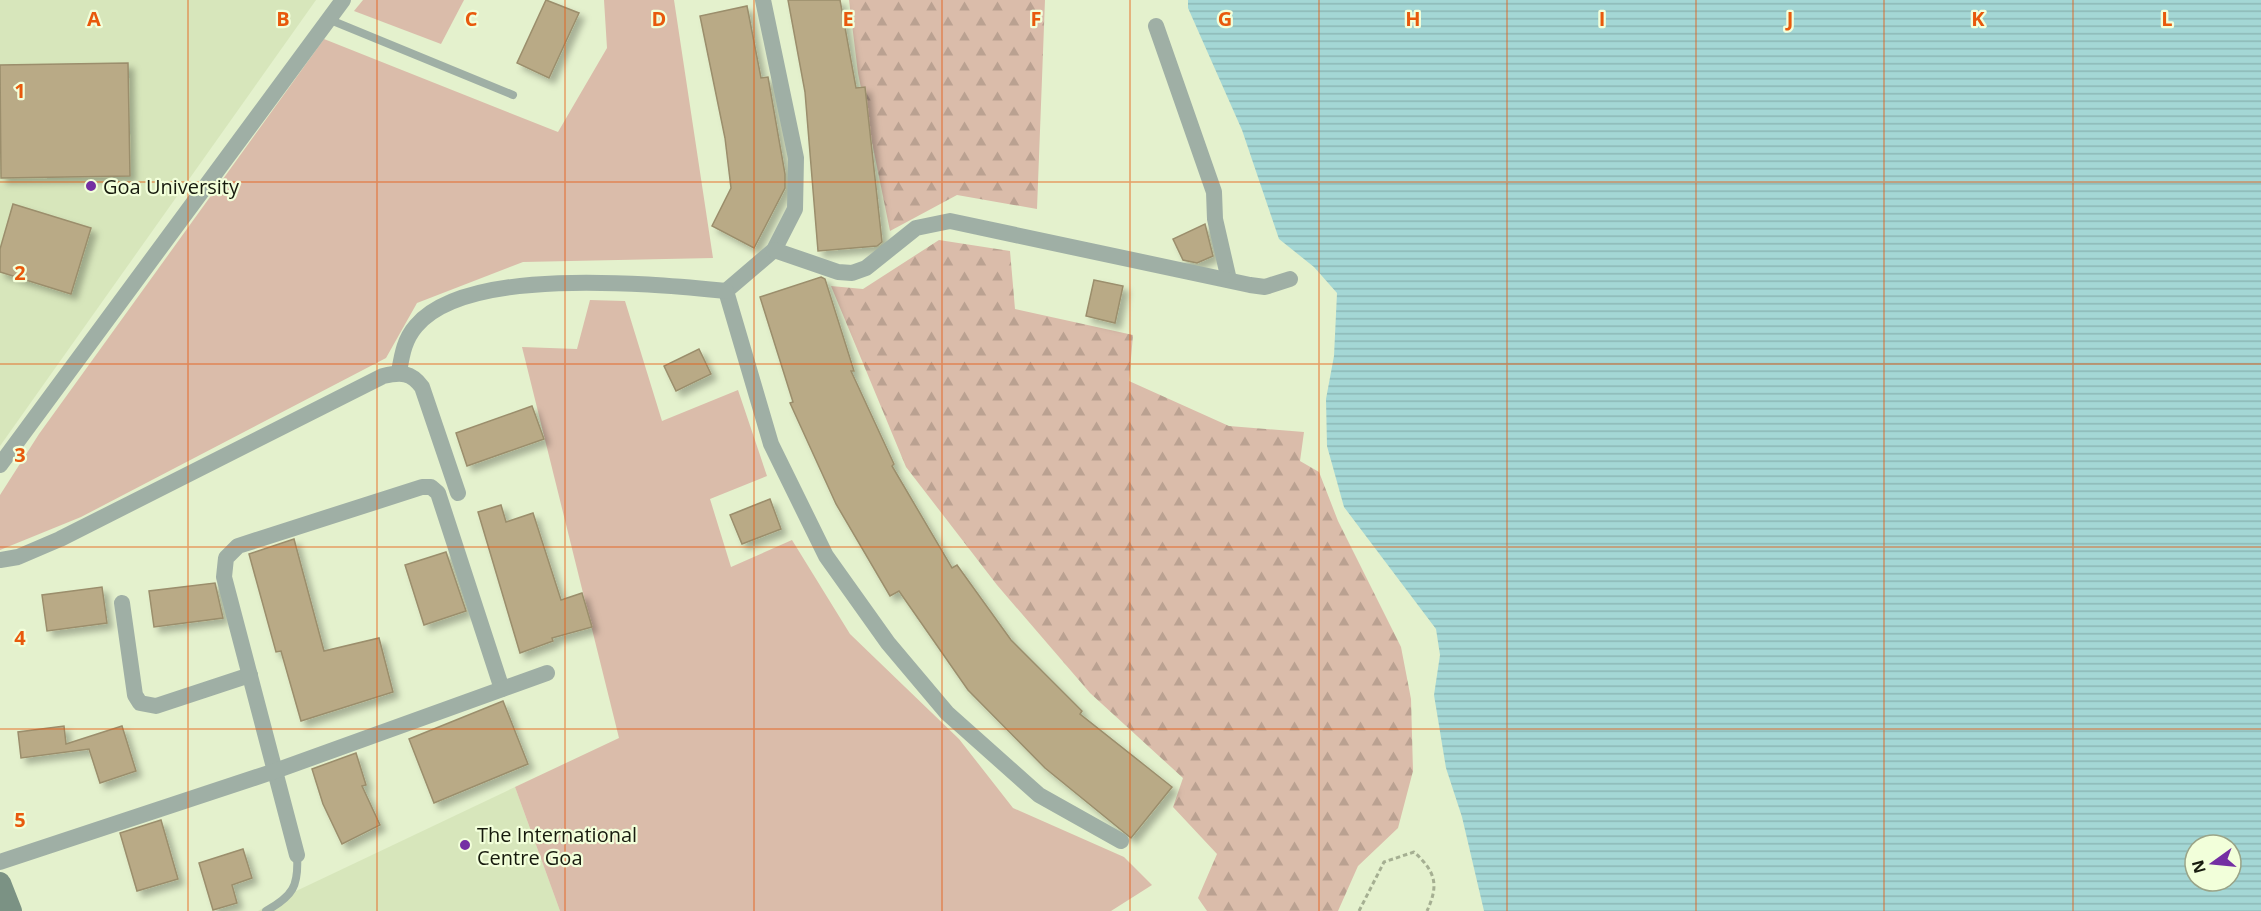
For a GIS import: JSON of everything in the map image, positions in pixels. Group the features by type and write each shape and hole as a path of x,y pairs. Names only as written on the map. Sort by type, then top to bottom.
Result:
{"main road":[{"path":"0,883 11,911"}],"street":[{"path":"0,465 343,0"},
{"path":"399,372 404,343 417,325 459,299 526,284 606,284 726,291 774,250 795,209 796,158 763,0"},
{"path":"1156,26 1214,192 1215,219 1229,280"},
{"path":"774,250 838,272 852,273 866,268 916,228 935,222 950,221 1030,236 1109,257 1229,280 1265,286 1290,279"},
{"path":"726,291 771,444 826,556 874,624 947,713 1039,795 1120,841"},
{"path":"0,560 18,556 60,539 383,376 399,372 414,376 422,387 458,493"},
{"path":"297,855 224,577 226,558 238,546 422,487 431,487 438,493 502,689"},
{"path":"122,603 135,695 140,703 156,706 250,675"},
{"path":"0,862 275,771 547,673"}],"lane":[{"path":"328,19 513,95"},
{"path":"266,911 282,902 295,887 299,875 297,855"}],"path":[{"path":"1359,911 1384,862 1414,852 1429,866 1436,893 1427,911"}],"shaded area":[{"name":"Goa University","path":"0,0 316,0 0,446"},
{"name":"The International Centre Goa","path":"515,787 560,911 258,911 273,902"}],"green space":[{"path":"363,0 464,0 441,44 354,11"},
{"path":"604,0 674,0 713,258 523,262 417,303 386,358 81,517 0,550 0,495 39,434 324,39 558,132 607,48"},
{"path":"849,0 1045,0 1037,209 957,195 890,231 858,73"},
{"path":"939,240 1010,251 1015,309 1133,335 1129,381 1229,426 1304,432 1300,461 1319,472 1338,521 1401,647 1411,699 1413,771 1398,828 1358,866 1338,911 1207,911 1198,898 1217,854 1173,807 1183,778 1090,693 997,585 906,467 831,286 863,289"},
{"path":"590,300 625,301 662,421 738,390 767,476 710,499 731,567 792,540 850,634 959,739 1013,808 1124,857 1152,885 1111,911 560,911 515,787 619,738 522,347 577,349"}],"water":[{"path":"1188,0 2261,0 2261,911 1484,911 1462,817 1446,768 1434,695 1440,655 1436,629 1344,507 1327,446 1326,399 1334,356 1337,293 1314,267 1279,239 1242,130 1188,8"}],"building":[{"path":"546,0 579,13 549,78 517,63"},
{"path":"788,0 840,0 856,88 865,87 882,242 877,246 818,251 805,92"},
{"path":"747,6 761,78 768,77 785,174 785,188 754,248 712,226 731,188 725,138 700,16"},
{"path":"128,63 130,176 1,178 0,65"},
{"path":"13,204 91,228 71,294 0,272 0,249"},
{"path":"1205,224 1213,256 1197,263 1183,260 1173,239"},
{"path":"821,277 825,279 854,371 851,371 894,464 892,466 952,568 957,565 1011,640 1082,711 1080,714 1172,787 1131,838 1045,768 968,690 899,591 890,596 836,504 790,403 793,402 760,297"},
{"path":"1094,280 1123,286 1115,323 1086,316"},
{"path":"699,349 711,374 676,391 664,366"},
{"path":"532,406 544,439 467,466 456,433"},
{"path":"770,499 781,529 742,544 730,515"},
{"path":"501,505 506,522 533,513 561,600 582,593 592,627 552,638 553,641 520,653 478,512"},
{"path":"294,539 324,651 379,638 393,692 301,721 281,651 276,652 249,554"},
{"path":"446,552 466,611 424,625 405,565"},
{"path":"215,583 223,618 154,627 149,591"},
{"path":"102,587 107,623 47,631 42,595"},
{"path":"503,701 528,764 434,803 409,739"},
{"path":"64,726 66,744 122,726 136,771 100,783 89,749 21,758 18,732"},
{"path":"356,753 366,785 362,786 380,825 342,844 323,804 312,769"},
{"path":"161,820 178,879 137,891 120,833"},
{"path":"243,849 252,878 232,885 237,903 213,910 199,863"}],"place":[{"name":"Goa University","path":"91,186"},
{"name":"The International Centre Goa","path":"465,845"}]}
